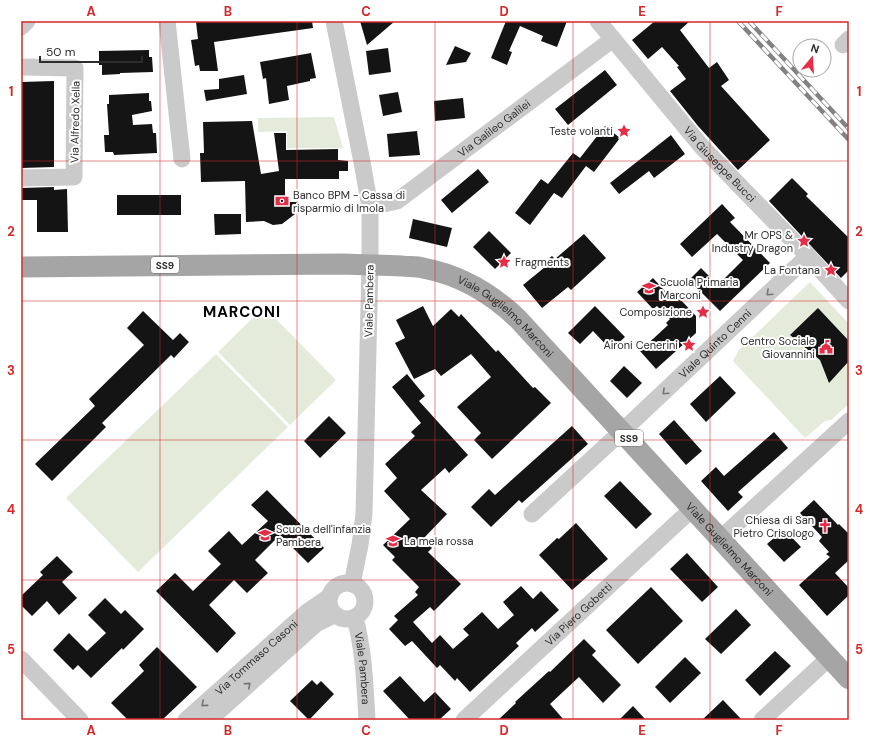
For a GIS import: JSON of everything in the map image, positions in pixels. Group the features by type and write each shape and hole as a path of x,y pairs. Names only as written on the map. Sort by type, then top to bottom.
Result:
{"main road":[{"name":"Viale Guglielmo Marconi","path":"21,267 370,265 422,267 470,283 492,296 518,319 623,431 692,509 849,679"}],"street":[{"path":"21,27 27,21"},
{"path":"167,21 182,159"},
{"name":"Viale Pambera","path":"334,21 370,207 364,514 360,545 352,584 359,588 365,598 365,606 362,612 355,618 345,620 334,615"},
{"name":"Via Giuseppe Bucci","path":"598,21 702,147 808,256 849,301"},
{"name":"Via Galileo Galilei","path":"370,207 397,201 613,39"},
{"name":"Via Alfredo Xella","path":"21,67 75,68 74,177 21,178"},
{"name":"Viale Quinto Cenni","path":"532,514 623,431 808,256"},
{"path":"720,539 849,421"},
{"name":"Via Piero Gobetti","path":"464,720 692,509"},
{"path":"334,615 329,606 329,597 332,591 340,584 352,584"},
{"name":"Via Tommaso Casoni","path":"186,720 307,612 329,597"},
{"name":"Via Tommaso Casoni","path":"209,720 316,624 334,615"},
{"name":"Viale Pambera","path":"355,618 362,648 367,720"},
{"path":"762,720 829,658"},
{"path":"21,659 80,720"}],"green space":[{"path":"334,117 343,148 287,148 287,131 258,132 258,118"},
{"path":"810,282 849,324 849,404 831,420 825,421 805,438 733,361 739,350"},
{"path":"264,307 336,380 290,425 218,352"},
{"path":"216,354 288,427 138,572 66,498"}],"building":[{"path":"312,21 313,28 214,42 218,71 200,71 199,65 195,66 191,40 198,39 196,22"},
{"path":"360,21 395,21 367,45"},
{"path":"506,21 567,21 557,47 541,41 543,36 520,26 509,51 512,52 507,65 491,58"},
{"path":"655,21 690,21 680,30 709,68 717,62 729,80 721,86 770,140 738,170 698,126 670,91 686,79 677,67 679,66 662,47 648,59 632,40"},
{"path":"455,46 471,53 466,62 446,65"},
{"path":"388,48 391,72 369,75 366,51"},
{"path":"149,50 149,57 152,57 153,72 102,75 102,65 99,65 99,51"},
{"path":"311,53 316,78 310,79 310,81 287,86 289,100 269,104 266,78 263,79 260,62"},
{"path":"605,70 617,85 568,125 555,109"},
{"path":"244,75 247,94 206,101 204,90 219,89 219,79"},
{"path":"54,81 54,167 21,168 21,82"},
{"path":"398,92 402,112 383,116 379,95"},
{"path":"149,93 149,101 151,101 152,111 132,115 133,125 152,124 153,133 156,133 157,153 114,155 113,152 105,152 104,135 109,135 107,104 109,104 109,95"},
{"path":"463,98 465,118 435,121 434,101"},
{"path":"252,121 261,174 279,171 274,133 286,133 286,150 338,149 338,160 348,161 348,171 339,171 339,179 285,179 285,202 298,202 293,211 295,214 282,224 273,225 264,221 246,222 245,181 201,182 200,153 204,153 203,122"},
{"path":"605,126 620,138 594,172 586,166 562,198 554,193 530,225 515,213 541,179 548,184 573,153 580,158"},
{"path":"417,131 420,155 389,157 387,134"},
{"path":"671,135 685,154 654,178 649,171 619,194 610,183"},
{"path":"478,169 489,182 452,213 441,200"},
{"path":"792,178 808,194 806,196 849,238 849,270 841,278 769,201"},
{"path":"54,187 54,190 67,189 68,232 37,232 37,200 21,200 21,188"},
{"path":"117,195 181,195 181,215 117,215"},
{"path":"722,204 735,218 730,222 770,263 720,311 691,282 691,278 701,268 718,285 743,260 717,234 692,257 680,244"},
{"path":"214,214 241,214 241,234 215,235"},
{"path":"413,219 452,228 447,247 409,238"},
{"path":"489,231 511,253 495,269 473,247"},
{"path":"584,234 606,258 571,290 568,287 542,308 523,285 545,267 542,264 552,256 555,259"},
{"path":"653,278 674,301 678,297 696,316 696,333 656,369 640,351 668,325 666,323 670,319 657,306 653,309 637,292"},
{"path":"423,306 433,326 451,309 459,317 461,314 496,352 498,350 533,388 535,387 551,403 492,459 474,440 481,433 457,407 491,377 471,354 441,376 435,369 414,379 395,343 405,338 396,320"},
{"path":"595,306 625,337 611,350 593,331 580,344 568,333"},
{"name":"Centro Sociale Giovannini","path":"818,308 849,341 849,361 829,383 820,360 790,335"},
{"path":"143,311 173,340 180,333 189,342 174,358 171,355 102,423 106,427 52,481 35,464 95,406 89,399 144,345 127,328"},
{"path":"624,366 642,383 627,398 610,381"},
{"path":"407,374 425,396 419,401 468,455 449,473 445,468 421,490 447,514 423,539 432,548 428,552 461,584 434,611 430,607 413,622 432,643 440,635 453,649 469,635 463,629 482,612 498,629 514,615 503,602 521,586 533,599 541,591 559,610 535,632 532,628 516,643 519,646 470,692 457,678 455,681 440,665 437,668 412,641 405,646 389,629 398,620 394,616 418,595 415,592 419,587 392,560 395,557 383,545 410,519 384,491 397,478 385,464 415,436 411,432 421,423 392,387"},
{"path":"720,376 736,393 706,422 690,404"},
{"path":"329,416 346,433 320,458 304,441"},
{"path":"674,420 702,451 686,465 659,434"},
{"path":"572,426 588,444 522,503 519,500 491,527 471,507 489,489 495,495"},
{"path":"774,432 788,448 738,492 743,497 728,511 701,481 716,467 724,476"},
{"path":"620,481 652,514 636,529 604,496"},
{"path":"267,490 324,548 308,563 280,535 255,560 268,573 247,593 234,580 209,605 236,633 217,653 156,591 175,573 193,591 221,564 208,551 229,531 242,545 268,521 251,505"},
{"path":"814,500 838,525 839,524 849,534 849,560 835,573 849,588 849,595 827,616 799,585 830,557 826,554 829,552 819,541 822,537 800,513"},
{"path":"576,523 608,559 572,590 539,555"},
{"path":"784,529 801,547 784,562 767,544"},
{"path":"687,553 718,587 702,602 670,569"},
{"path":"57,556 73,572 62,582 77,598 59,615 47,601 32,616 21,605 21,596 43,575 40,572"},
{"path":"651,587 683,621 638,664 606,630"},
{"path":"105,598 121,614 125,610 144,629 91,678 78,665 73,670 53,650 69,633 87,651 106,633 88,615"},
{"path":"736,609 751,625 721,654 705,639"},
{"path":"584,639 596,651 592,655 621,685 603,703 579,677 550,704 564,720 498,720 516,703 515,702 549,671 550,672"},
{"path":"157,647 197,687 162,720 128,720 111,703 144,671 139,665"},
{"path":"775,651 791,666 760,696 745,680"},
{"path":"685,657 701,673 670,703 655,687"},
{"path":"400,676 424,702 435,692 451,709 439,720 410,720 383,691"},
{"path":"312,680 317,685 321,681 334,694 309,720 290,701"},
{"path":"723,700 742,720 702,720"},
{"path":"633,706 646,720 619,720"}],"railway":[{"path":"738,21 849,140"},
{"path":"749,21 849,129"}],"place":[{"name":"Teste volanti","path":"624,131"},
{"name":"Banco BPM - Cassa di risparmio di Imola","path":"282,201"},
{"name":"Mr OPS & Industry Dragon","path":"804,241"},
{"name":"Fragments","path":"504,262"},
{"name":"La Fontana","path":"831,270"},
{"name":"Scuola Primaria Marconi","path":"649,288"},
{"name":"Composizione","path":"703,312"},
{"name":"Aironi Cenerini","path":"689,345"},
{"name":"Centro Sociale Giovannini","path":"826,347"},
{"name":"Chiesa di San Pietro Crisologo","path":"825,526"},
{"name":"Scuola dell'infanzia Pambera","path":"265,535"},
{"name":"La mela rossa","path":"393,541"}],"district":[{"name":"MARCONI","path":"242,312"}]}
